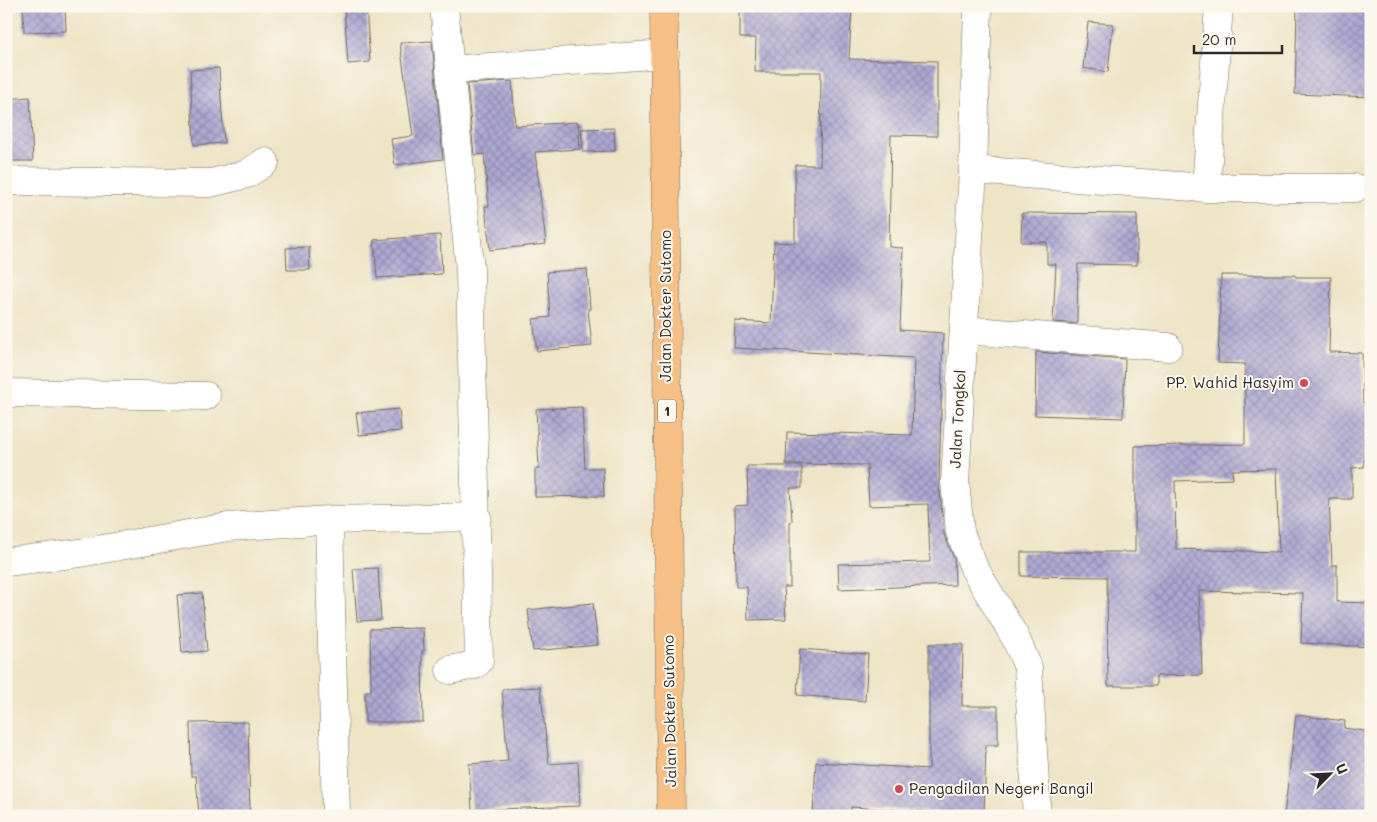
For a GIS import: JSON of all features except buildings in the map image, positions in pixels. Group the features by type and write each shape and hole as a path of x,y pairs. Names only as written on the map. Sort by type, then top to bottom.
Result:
{"highway":[{"name":"Jalan Dokter Sutomo","path":"664,6 671,816"}],"street":[{"path":"444,6 470,270 479,661 475,665 450,670"},
{"name":"Jalan Tongkol","path":"978,6 973,170 955,482 960,532 974,568 1015,636 1028,668 1037,816"},
{"path":"1206,188 1219,6"},
{"path":"450,70 665,54"},
{"path":"6,181 211,183 247,174 265,162"},
{"path":"973,170 1206,188 1355,188"},
{"path":"964,330 1168,348"},
{"path":"6,393 206,396"},
{"path":"6,562 80,553 228,527 329,520 477,516"},
{"path":"329,520 336,816"}],"place":[{"name":"PP. Wahid Hasyim","path":"1304,383"},
{"name":"Pengadilan Negeri Bangil","path":"899,789"}]}
